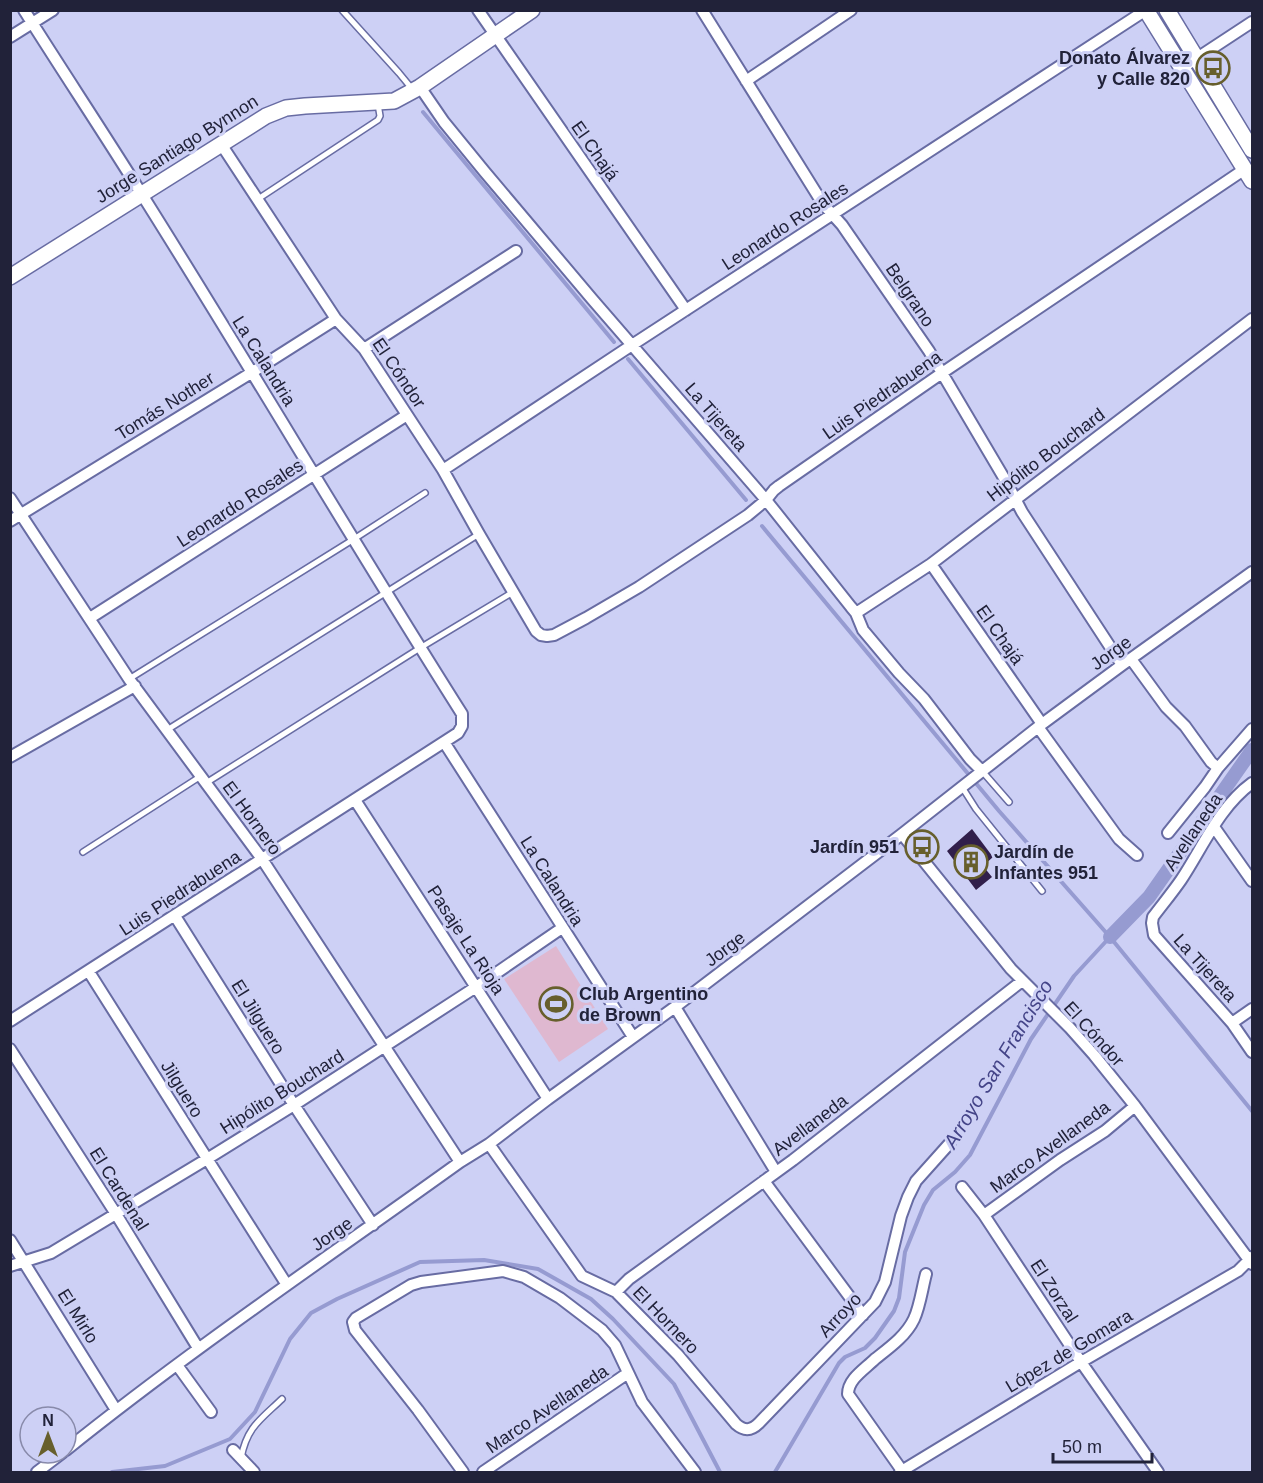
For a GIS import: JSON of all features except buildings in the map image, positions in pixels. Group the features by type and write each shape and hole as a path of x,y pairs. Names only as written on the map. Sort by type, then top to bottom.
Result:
{"street":[{"name":"La Calandria","path":"24,10 142,194 462,714 462,726 458,733"},
{"path":"10,37 53,10"},
{"name":"El Chajá","path":"478,10 686,310"},
{"name":"Jorge Santiago Bynnon","path":"10,276 266,116 286,108 394,101 417,89 532,10"},
{"name":"Belgrano","path":"702,10 823,204 842,225 928,351 1022,512 1126,662 1185,726 1218,768"},
{"path":"746,81 850,10"},
{"path":"1146,10 1249,175"},
{"name":"Leonardo Rosales","path":"443,470 1146,10"},
{"path":"1167,10 1252,150"},
{"path":"1182,68 1252,22"},
{"name":"La Tijereta","path":"417,89 550,250 766,500 856,613 862,630 924,699 979,773"},
{"name":"El Cóndor","path":"221,144 336,319 364,349 443,470 536,631"},
{"name":"Luis Piedrabuena","path":"536,631 547,636 554,634 639,588 748,515 778,486 942,374 1249,175"},
{"path":"364,349 516,251"},
{"name":"Tomás Nother","path":"10,521 336,319"},
{"name":"Hipólito Bouchard","path":"856,613 931,564 1252,319"},
{"name":"Leonardo Rosales","path":"90,618 407,415"},
{"name":"El Hornero","path":"10,498 132,682 262,859 460,1162"},
{"name":"El Chajá","path":"931,564 1115,834 1137,855"},
{"name":"Jorge","path":"78,1440 198,1348 460,1162 489,1144 675,1007 1040,726 1252,572"},
{"path":"10,757 132,682"},
{"path":"1168,833 1218,768 1252,729"},
{"name":"Luis Piedrabuena","path":"11,1019 89,972 458,733"},
{"name":"La Calandria","path":"444,742 633,1037"},
{"name":"Avellaneda","path":"1154,935 1152,917 1181,880 1230,803 1252,783"},
{"name":"Pasaje La Rioja","path":"355,800 548,1099"},
{"path":"1214,827 1252,881"},
{"name":"El Cóndor","path":"902,834 1022,981 1094,1055 1252,1260"},
{"name":"El Jilguero","path":"175,916 373,1225"},
{"name":"Hipólito Bouchard","path":"10,1266 51,1252 207,1159 476,987 562,928"},
{"name":"La Tijereta","path":"1154,935 1232,1023 1252,1052"},
{"name":"Jilguero","path":"89,972 286,1286"},
{"name":"Avellaneda","path":"616,1292 629,1279 776,1172 1022,981"},
{"path":"675,1007 776,1172"},
{"path":"1232,1023 1252,1009"},
{"name":"El Cardenal","path":"10,1048 198,1348"},
{"name":"Marco Avellaneda","path":"984,1215 1060,1160 1105,1131 1135,1106"},
{"name":"Arroyo","path":"755,1428 875,1302 885,1282 901,1216 916,1181 950,1143"},
{"name":"El Hornero","path":"489,1144 582,1276 616,1292 678,1355 736,1424 748,1430 755,1428"},
{"path":"764,1180 863,1315"},
{"name":"El Zorzal","path":"962,1187 984,1215 1158,1473"},
{"name":"El Mirlo","path":"10,1240 116,1410"},
{"name":"López de Gomara","path":"902,1472 1081,1362 1238,1271 1252,1260"},
{"path":"463,1473 418,1410 355,1330 353,1322 411,1285 503,1271 524,1277 560,1298 602,1330 615,1345 642,1402 695,1473"},
{"path":"902,1472 848,1394 848,1388 853,1380 894,1344 910,1325 915,1317 926,1274"},
{"path":"177,1365 212,1412"},
{"name":"Marco Avellaneda","path":"483,1473 628,1373"},
{"path":"233,1450 254,1473"}],"lane":[{"path":"342,10 399,73 417,89"},
{"path":"258,199 378,120 380,116 377,103"},
{"path":"132,682 425,493"},
{"path":"167,730 479,534"},
{"path":"83,852 513,592"},
{"path":"979,773 1009,802"},
{"path":"964,785 976,809 1042,891"},
{"path":"241,1459 244,1443 253,1427 282,1399"}],"shaded area":[{"name":"Club Argentino de Brown","path":"556,946 608,1029 559,1062 504,979"}],"waterway":[{"path":"423,112 614,342"},
{"path":"628,359 746,500"},
{"path":"762,526 999,811 1110,937 1252,1111"},
{"name":"Arroyo San Francisco","path":"1110,937 1149,897 1252,750"},
{"name":"Arroyo San Francisco","path":"775,1472 839,1363 845,1357 865,1348 894,1311 899,1298 905,1252 924,1205 933,1190 955,1172 970,1155 1031,1039 1074,976 1110,937"},
{"name":"Arroyo San Francisco","path":"112,1472 165,1466 230,1439 255,1412 290,1339 311,1313 420,1262 484,1260 538,1269 591,1299 674,1384 720,1472"}],"place":[{"name":"Donato Álvarez y Calle 820","path":"1213,68"},
{"name":"Jardín 951","path":"922,847"},
{"name":"Jardín de Infantes 951","path":"971,862"},
{"name":"Club Argentino de Brown","path":"556,1004"}]}
